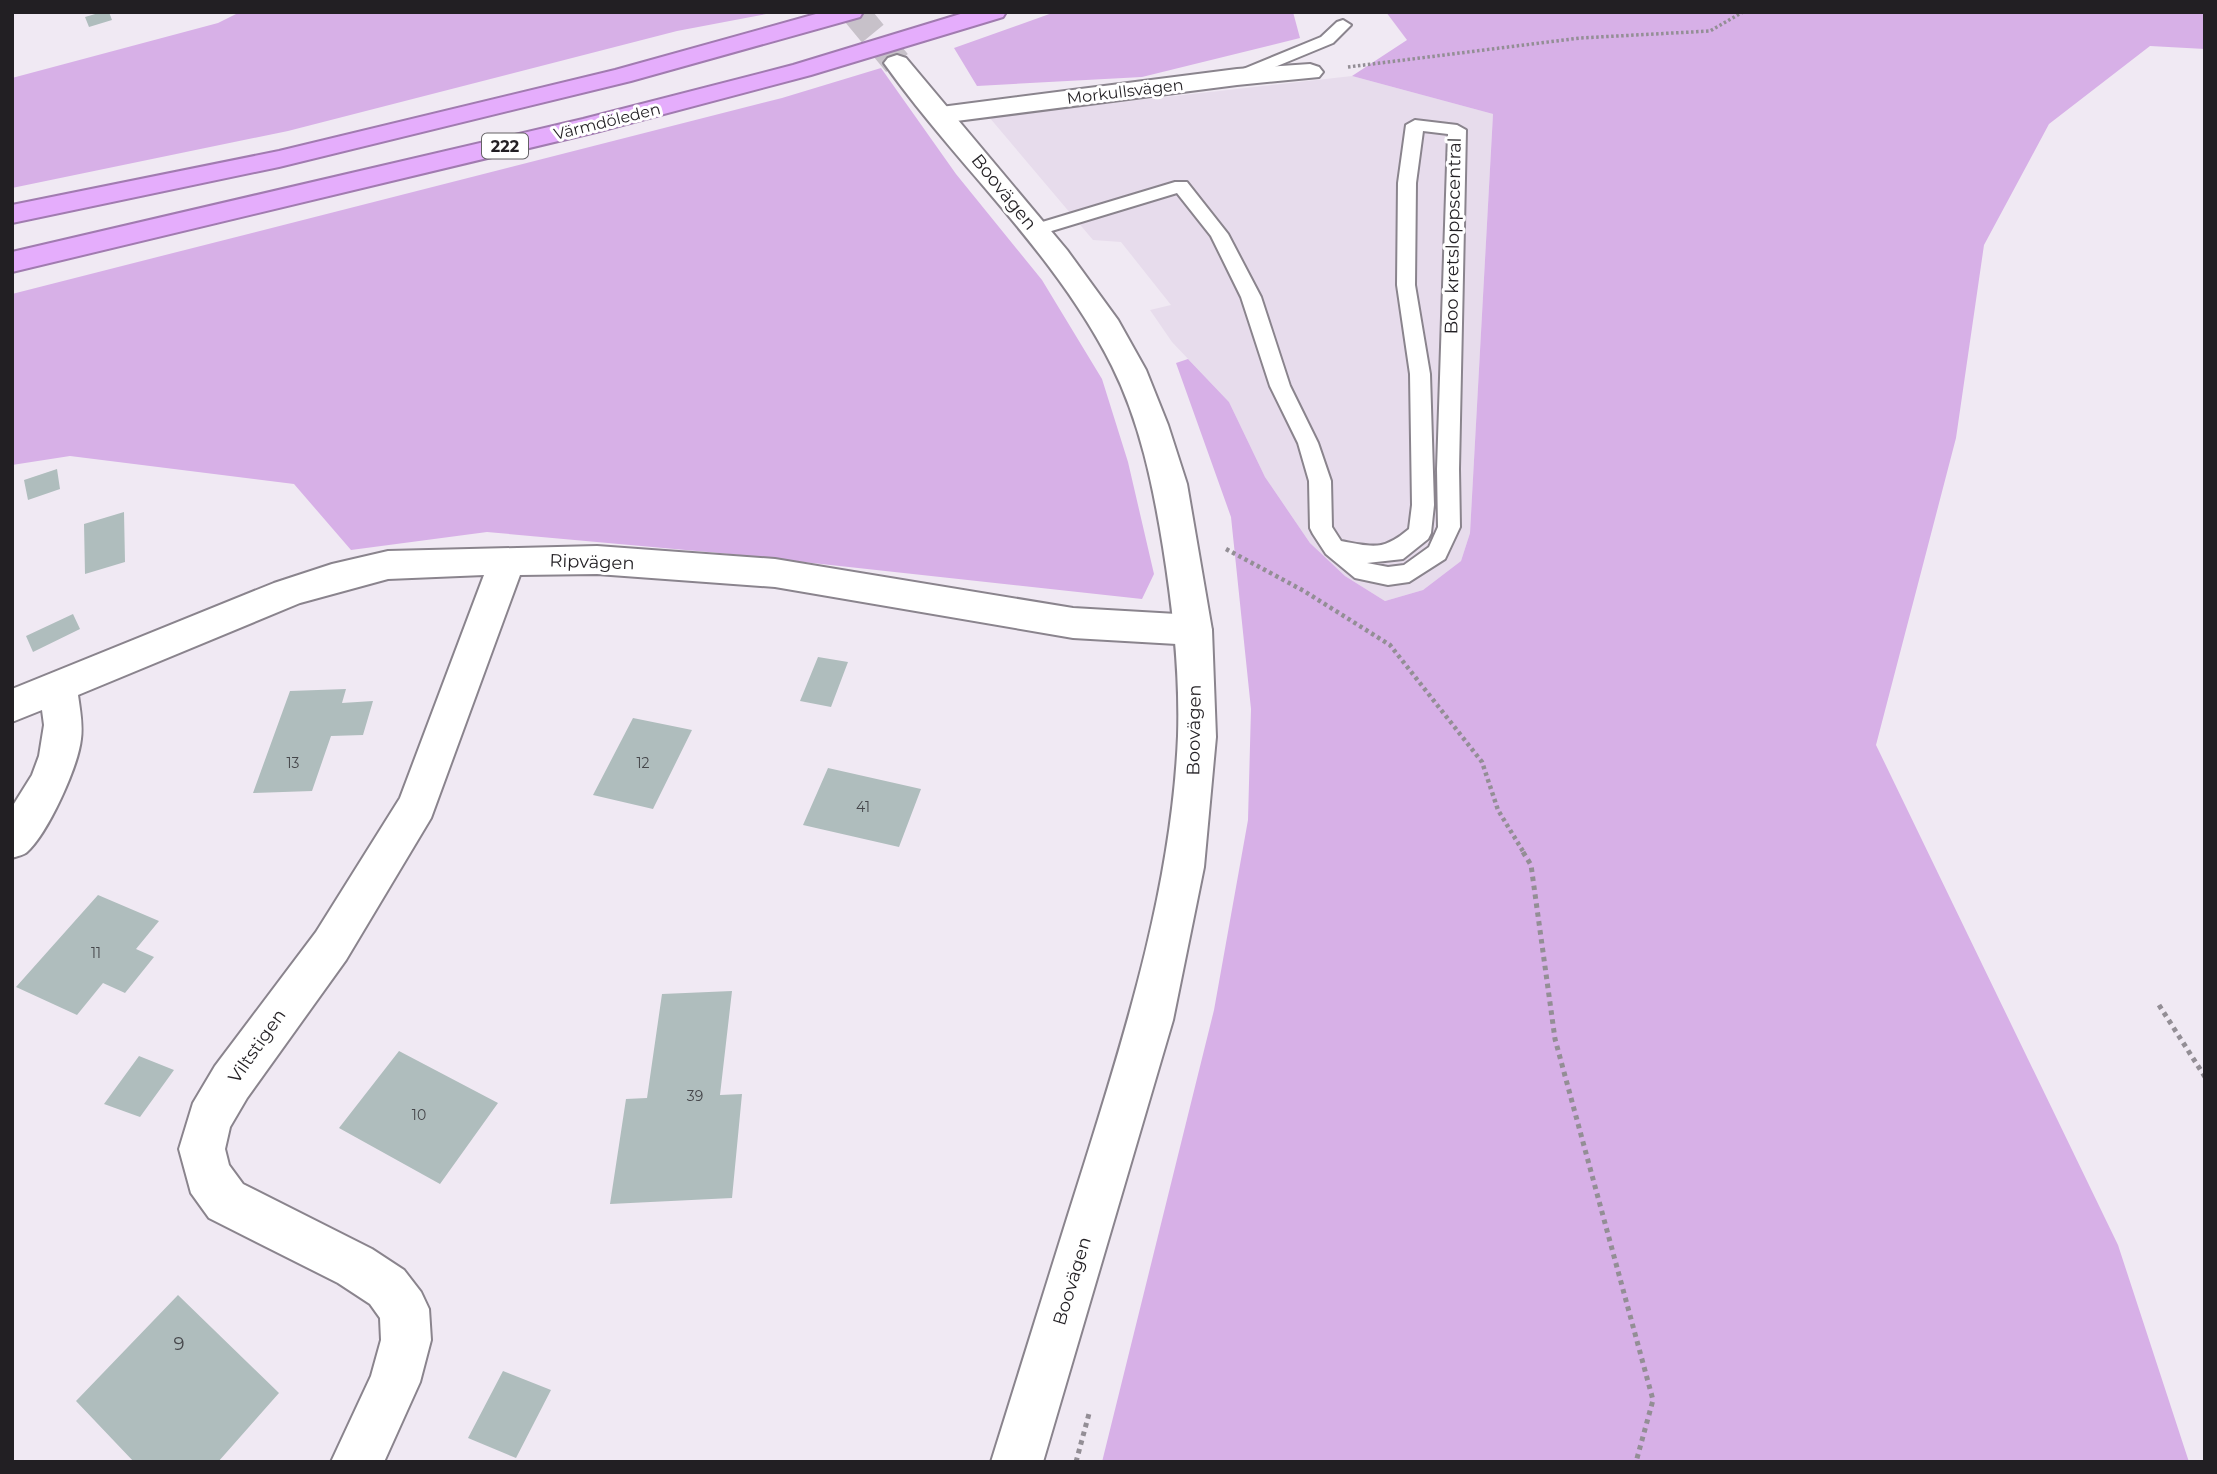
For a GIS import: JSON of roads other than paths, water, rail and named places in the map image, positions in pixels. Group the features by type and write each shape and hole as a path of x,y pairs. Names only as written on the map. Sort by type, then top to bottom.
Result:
{"highway":[{"name":"222","path":"12,214 279,159 622,76 851,12"},
{"name":"Värmdöleden","path":"12,262 587,126 802,70 993,12"}],"street":[{"name":"Boovägen","path":"897,63 1035,230 1107,327 1130,370 1170,484 1194,630 1196,737 1184,867 1151,1020 1017,1462"},
{"name":"Morkullsvägen","path":"941,115 1237,77 1310,72"},
{"name":"Ripvägen","path":"12,706 248,607 332,578 388,565 597,560 775,573 1073,623 1194,630"},
{"name":"Viltstigen","path":"357,1462 396,1382 406,1340 404,1309 387,1287 355,1266 226,1201 208,1176 202,1149 209,1119 231,1082 331,946 417,806 507,561"},
{"path":"12,839 37,804 61,747 63,727 58,687"}],"lane":[{"path":"1237,77 1327,40 1343,25"},
{"name":"Boo kretsloppscentral","path":"1035,230 1181,186 1219,234 1251,297 1280,386 1308,443 1320,481 1321,528 1334,548 1363,572 1388,576 1409,573 1437,553 1449,527 1448,469 1457,131 1415,125 1407,183 1406,285 1420,374 1423,505 1420,533 1395,553 1364,554 1334,548"}],"tunnel":[{"path":"855,12 897,63"}]}
